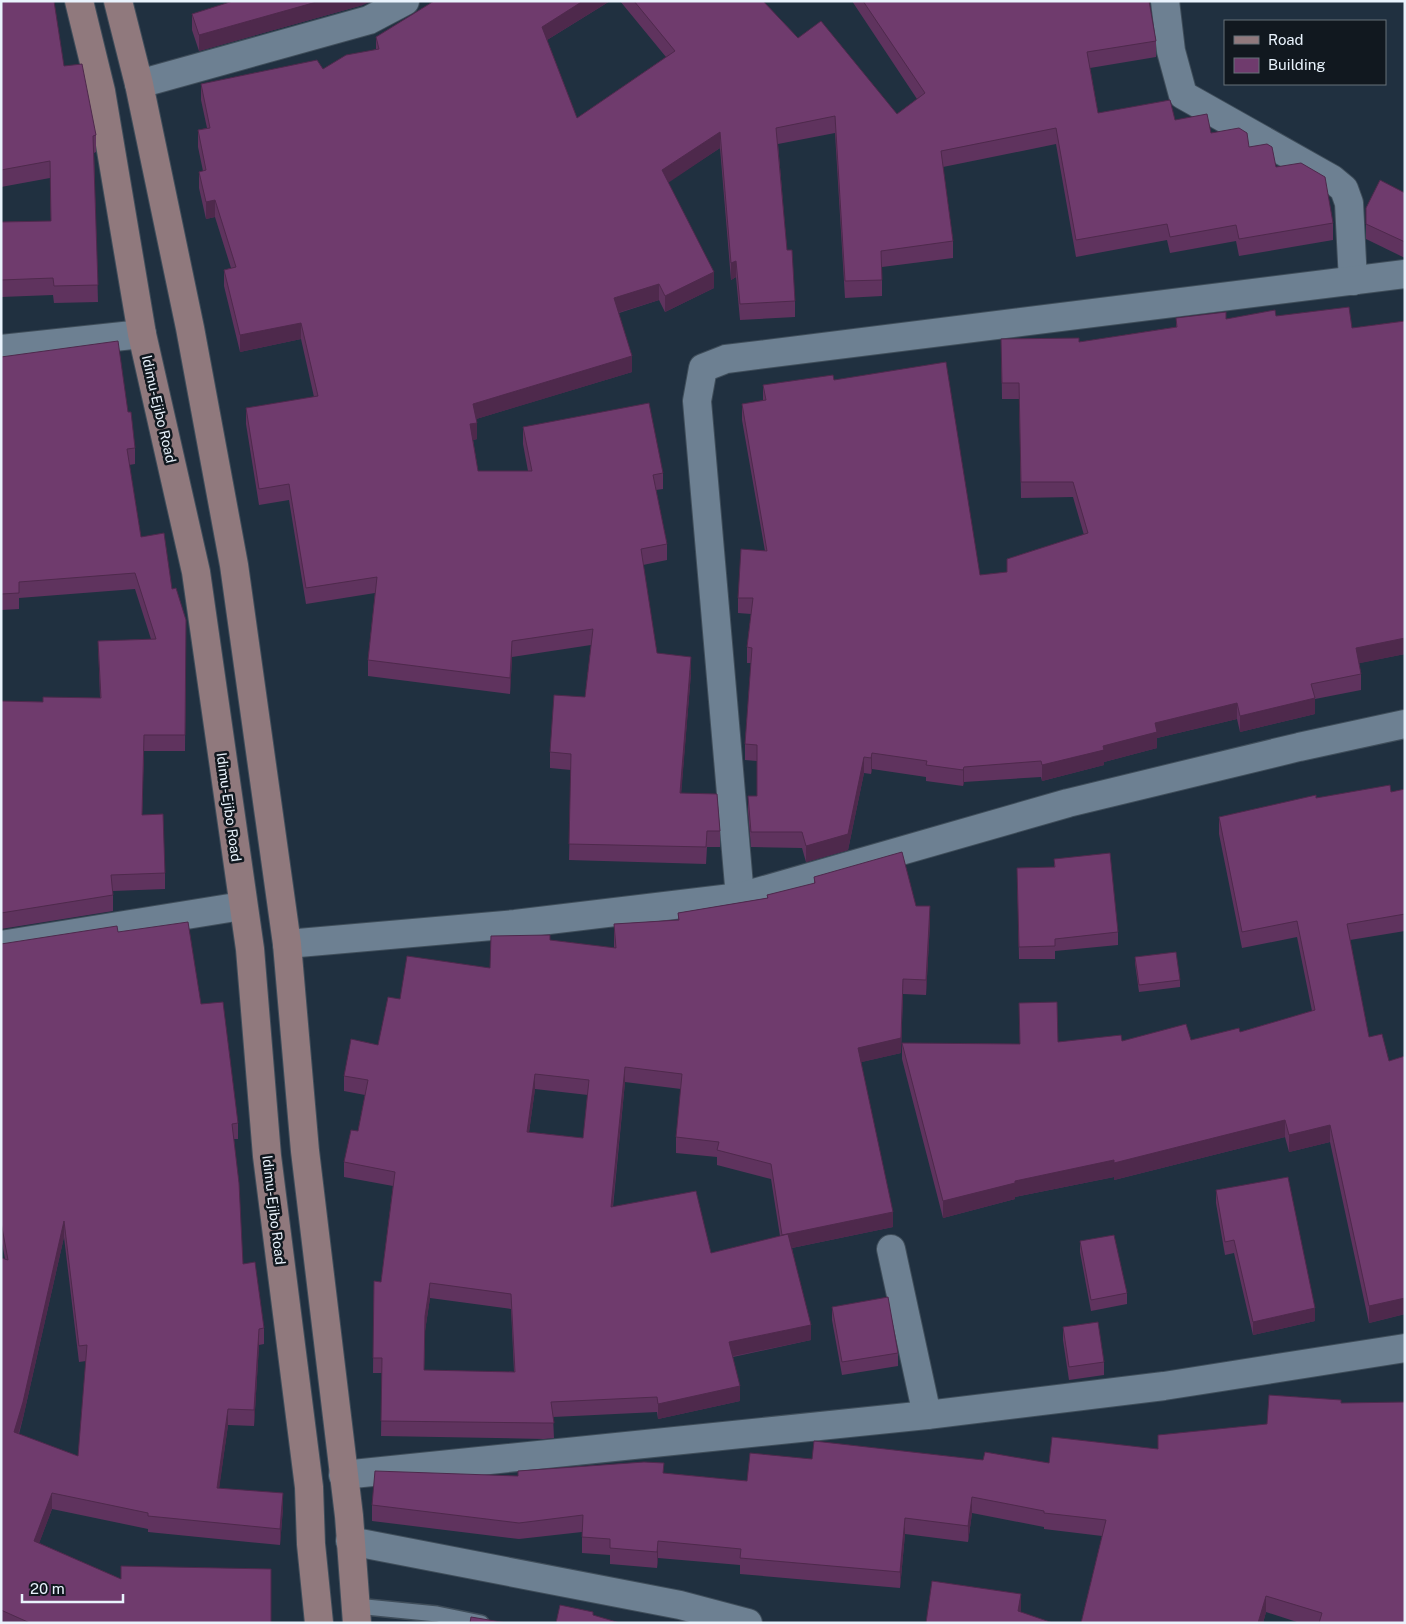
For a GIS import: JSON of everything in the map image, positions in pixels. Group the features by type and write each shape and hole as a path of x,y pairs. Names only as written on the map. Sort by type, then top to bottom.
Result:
{"main road":[{"name":"Idimu-Ejibo Road","path":"78,1 102,91 142,334 196,572 242,906 250,949 267,1156 309,1487 311,1544 319,1623"},
{"path":"118,1 139,84 190,328 234,565 287,944 305,1151 349,1516 356,1615"}],"street":[{"path":"139,84 368,20 405,1"},
{"path":"1164,1 1171,51 1183,95 1332,178 1344,189 1349,203 1353,281"},
{"path":"740,897 697,401 703,368 726,359 1405,274"},
{"path":"1,349 142,334"},
{"path":"287,944 515,924 740,897 1068,803 1290,749 1405,724"},
{"path":"1,944 242,906"},
{"path":"891,1249 927,1415"},
{"path":"343,1475 927,1415 1164,1386 1405,1348"},
{"path":"350,1541 680,1604 748,1623"}],"lane":[{"path":"356,1615 436,1618 481,1623"}],"building":[{"path":"1,1 54,1 64,66 82,64 96,135 93,136 98,285 54,286 53,278 1,280 1,222 51,221 50,161 1,170"},
{"path":"233,1 320,1 199,35 192,14"},
{"path":"434,1 583,1 542,27 577,118 675,51 634,1 763,1 798,38 821,21 897,114 925,93 863,1 1149,1 1156,41 1087,52 1098,113 1170,100 1175,120 1207,114 1211,133 1239,128 1247,133 1249,147 1267,144 1272,147 1276,167 1301,163 1325,177 1333,223 1239,239 1236,225 1170,237 1167,224 1076,240 1056,128 941,151 953,241 881,251 882,280 845,281 835,116 776,128 787,250 792,250 795,301 740,304 736,261 731,263 720,132 662,170 714,272 665,296 659,284 614,298 632,356 473,404 477,423 470,424 478,471 532,471 523,427 649,403 663,473 653,475 667,544 641,549 657,653 691,657 680,793 717,794 720,831 707,831 706,847 569,844 571,754 550,752 554,695 585,697 593,629 512,641 510,678 368,660 377,577 306,588 289,484 259,489 246,408 318,396 301,323 240,335 224,270 236,267 215,200 206,202 199,172 206,170 198,130 210,128 201,84 317,60 323,69 346,55 379,49 376,37"},
{"path":"1380,180 1405,193 1405,242 1366,224 1366,208"},
{"path":"1349,307 1352,328 1405,321 1405,638 1356,648 1361,674 1311,684 1315,698 1240,716 1237,703 1155,723 1157,732 1103,746 1104,750 1042,765 1041,761 964,767 963,770 926,765 927,761 872,753 871,758 864,757 848,834 806,846 802,832 751,832 748,796 757,796 757,745 745,744 752,648 747,647 753,598 738,598 741,549 767,551 742,404 766,400 763,385 833,375 834,380 946,362 980,575 1007,572 1007,559 1088,533 1073,482 1021,482 1019,383 1002,383 1001,339 1079,338 1079,342 1177,327 1176,318 1226,312 1226,319 1275,310 1276,316"},
{"path":"118,341 128,412 131,412 135,448 127,449 141,537 164,533 172,589 176,588 186,620 185,735 144,735 142,815 163,814 165,873 111,875 113,895 1,913 1,701 43,702 43,697 101,698 98,641 156,639 135,573 19,582 19,593 1,594 1,357"},
{"path":"1390,785 1391,792 1405,789 1405,914 1347,924 1369,1037 1382,1034 1389,1061 1405,1056 1405,1298 1369,1306 1330,1125 1289,1135 1285,1120 1114,1163 1114,1160 1015,1181 1015,1183 943,1201 902,1043 1020,1044 1019,1003 1057,1002 1058,1042 1121,1035 1122,1041 1186,1024 1191,1040 1239,1028 1240,1032 1315,1010 1297,921 1242,932 1219,817 1316,795 1316,798"},
{"path":"902,852 916,906 930,906 926,980 903,979 901,1038 858,1048 893,1212 782,1235 771,1164 717,1150 719,1142 676,1137 682,1074 625,1067 611,1207 696,1191 711,1253 788,1234 811,1325 729,1342 740,1386 658,1404 657,1397 551,1402 554,1423 381,1421 382,1358 373,1358 374,1281 381,1282 395,1172 344,1162 351,1130 358,1131 368,1080 344,1076 351,1039 378,1045 388,997 400,999 407,956 490,968 491,936 550,935 550,940 616,948 614,924 679,920 678,913 768,898 767,895 815,883 814,877","holes":["535,1074 589,1080 583,1138 527,1132","430,1283 511,1294 515,1372 424,1370 425,1316"]},
{"path":"1110,853 1118,932 1055,939 1055,946 1019,947 1017,868 1055,867 1054,859"},
{"path":"188,922 201,1004 223,1002 238,1123 232,1124 239,1183 243,1264 255,1262 264,1328 259,1329 254,1410 228,1409 217,1488 283,1493 280,1529 148,1516 148,1513 52,1493 34,1541 121,1579 121,1566 271,1569 271,1623 30,1623 1,1610 1,1258 8,1260 1,1222 1,944 117,926 118,932","holes":["64,1221 79,1346 87,1345 78,1456 14,1432 23,1402"]},
{"path":"1176,952 1180,980 1139,985 1135,957"},
{"path":"1288,1177 1315,1308 1253,1322 1234,1240 1225,1242 1216,1190"},
{"path":"1114,1235 1127,1293 1091,1300 1080,1241"},
{"path":"888,1297 898,1353 842,1362 832,1307"},
{"path":"1098,1322 1104,1362 1069,1367 1063,1327"},
{"path":"1269,1395 1341,1400 1341,1403 1405,1402 1405,1623 1319,1623 1322,1613 1266,1596 1258,1623 1081,1623 1106,1520 1044,1513 1044,1511 972,1497 968,1526 905,1518 900,1572 740,1558 741,1549 658,1541 657,1552 610,1548 610,1539 582,1537 583,1515 519,1523 372,1505 375,1471 518,1476 518,1471 644,1462 664,1463 663,1473 747,1481 750,1453 812,1459 814,1441 983,1460 985,1452 1049,1463 1052,1437 1158,1449 1158,1435 1267,1424"},
{"path":"932,1581 1021,1594 1018,1611 1053,1623 926,1623"},
{"path":"560,1605 593,1612 593,1615 620,1623 556,1623"},
{"path":"471,1617 507,1623 470,1623"}]}
